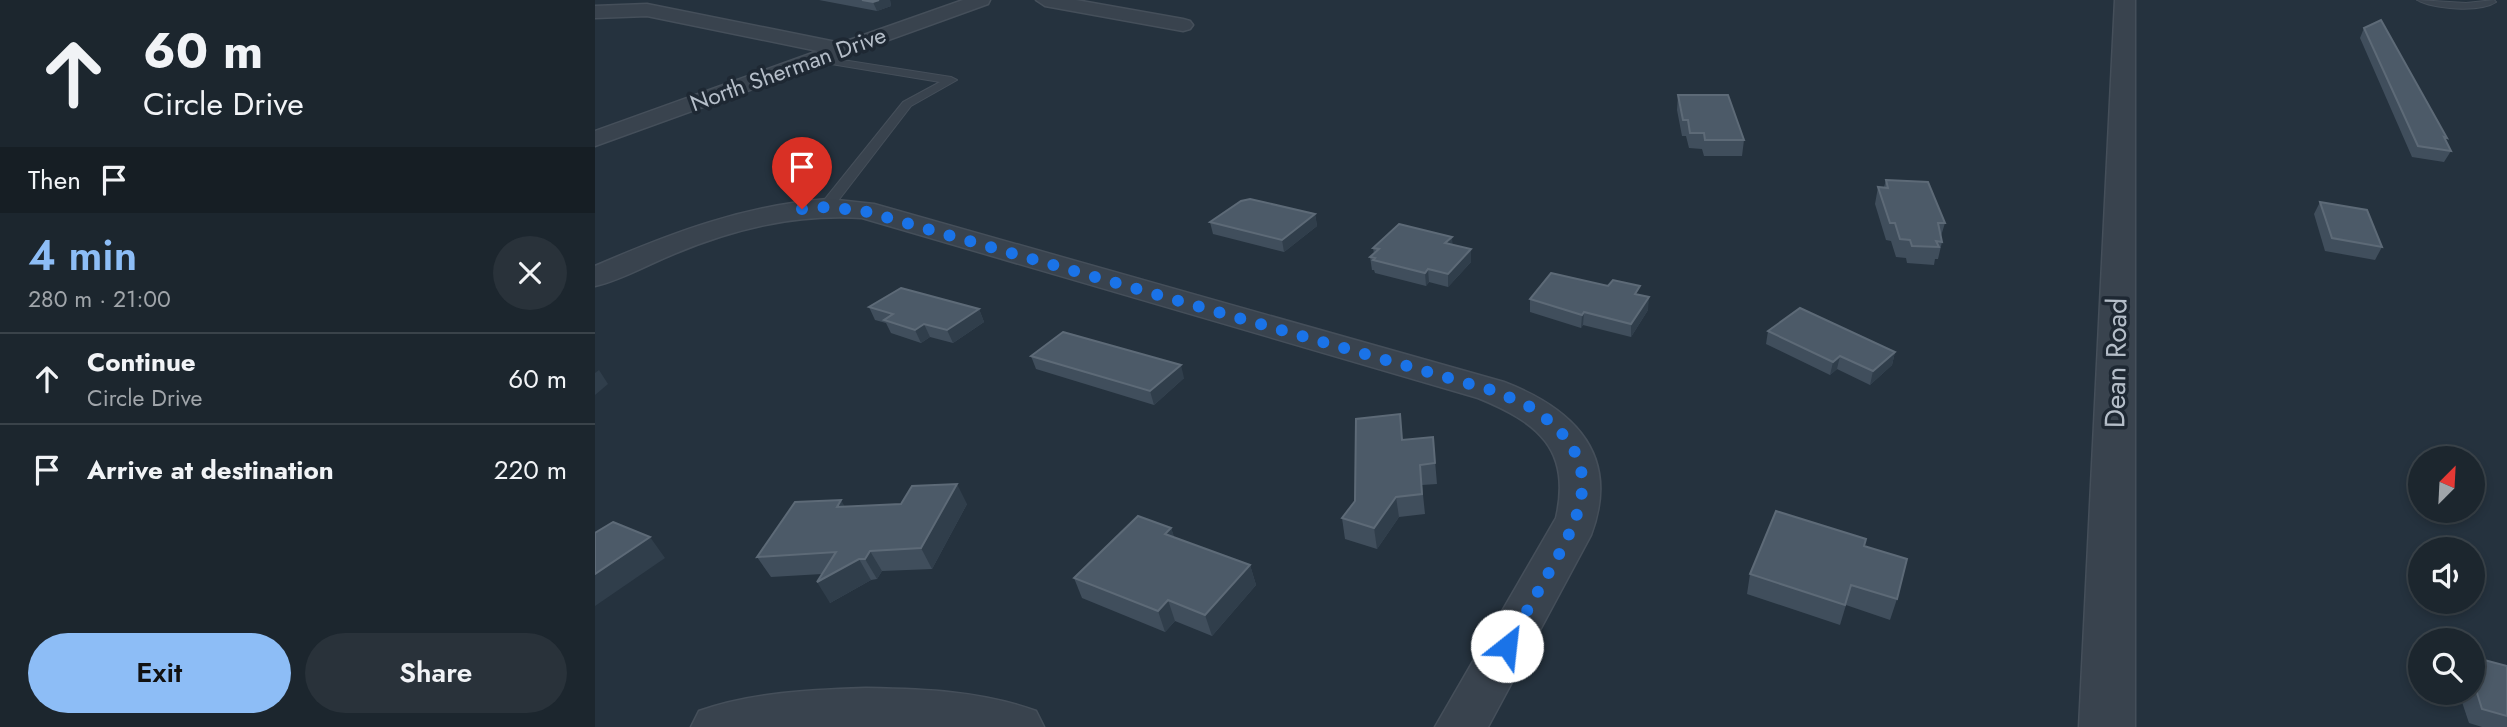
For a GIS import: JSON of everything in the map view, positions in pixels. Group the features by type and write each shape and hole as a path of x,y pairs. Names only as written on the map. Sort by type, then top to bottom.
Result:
{"street":[{"name":"North Sherman Drive","path":"595,139 981,0"},
{"path":"1045,0 1183,25"},
{"name":"Dean Road","path":"2108,727 2125,0"},
{"path":"595,12 647,10 842,50"},
{"path":"595,278 713,228 787,210 826,207 864,211 1491,390 1539,412 1557,429 1577,457 1583,491 1579,516 1461,727"},
{"path":"717,727 793,714 858,710 899,710 979,717 1017,727"}],"lane":[{"path":"2422,0 2475,5 2487,4 2491,2 2489,0"},
{"path":"817,59 951,80 907,104 826,207"}],"building":[{"path":"2381,20 2447,138 2444,137 2451,151 2418,146 2364,28"},
{"path":"1678,95 1728,95 1744,140 1705,140 1704,133 1690,133 1688,120 1683,120"},
{"path":"1886,180 1928,182 1945,223 1938,223 1942,242 1936,241 1939,247 1912,246 1910,240 1900,239 1895,223 1890,223 1878,187 1888,188"},
{"path":"1250,199 1315,214 1282,240 1210,222 1241,201"},
{"path":"2320,202 2367,210 2382,247 2332,238"},
{"path":"1399,224 1452,237 1445,243 1471,249 1448,274 1428,269 1425,273 1373,260 1375,258 1370,257 1379,249 1373,248"},
{"path":"1551,273 1608,286 1613,280 1640,286 1635,294 1649,297 1631,324 1584,312 1582,315 1530,299"},
{"path":"901,288 979,309 947,330 924,324 915,330 884,320 893,314 869,307"},
{"path":"1800,308 1895,352 1873,371 1840,356 1833,362 1768,331"},
{"path":"1063,332 1181,365 1150,391 1031,356"},
{"path":"1400,414 1402,440 1433,437 1435,463 1420,465 1422,494 1396,497 1374,528 1342,518 1355,501 1356,419"},
{"path":"957,484 921,548 870,551 865,559 859,559 817,582 836,552 757,557 795,502 841,500 837,507 901,504 912,486"},
{"path":"1776,511 1866,539 1864,546 1907,559 1897,599 1851,585 1845,605 1750,574"},
{"path":"1138,516 1171,528 1165,534 1250,565 1205,615 1168,600 1158,611 1074,578"},
{"path":"613,522 650,537 595,574 595,533"},
{"path":"2485,660 2507,666 2507,716 2482,709 2481,705 2485,705"}],"route":[{"path":"802,209 826,207 864,211 1491,390 1539,412 1565,438 1577,457 1583,491 1579,516 1570,535 1507,646"}]}
